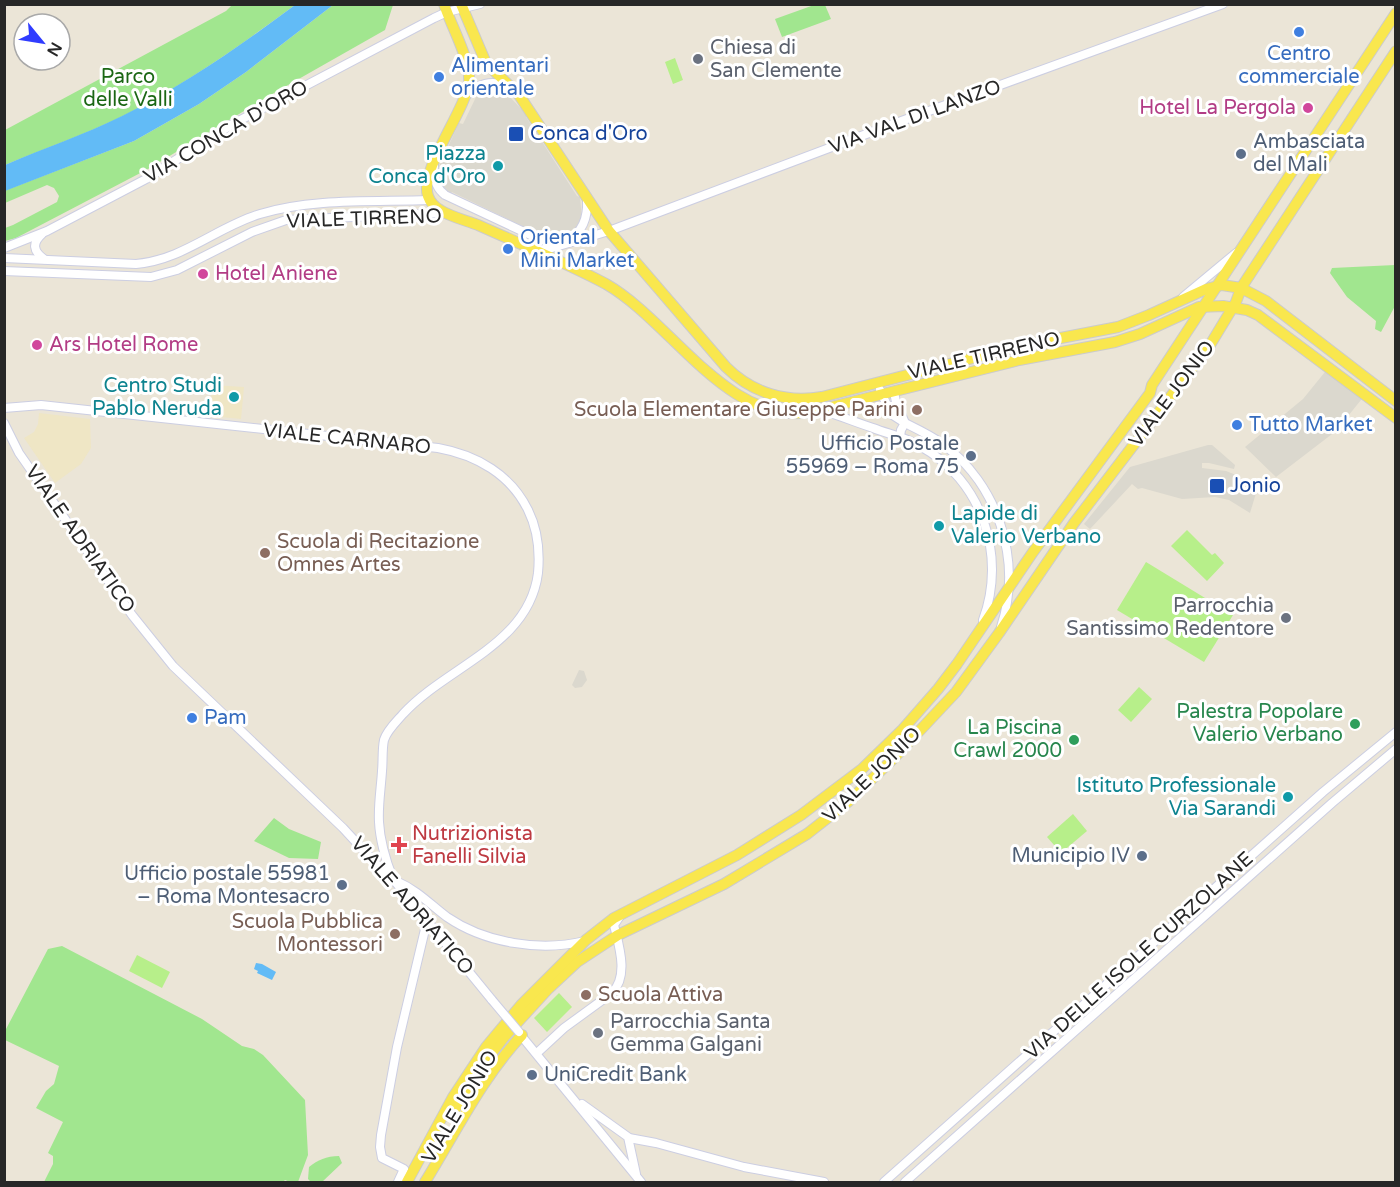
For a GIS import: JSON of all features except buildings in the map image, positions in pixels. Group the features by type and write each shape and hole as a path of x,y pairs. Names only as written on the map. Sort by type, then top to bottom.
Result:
{"main road":[{"path":"462,6 484,61 514,88 609,231"},
{"path":"445,8 468,74 467,88 459,111 434,162 427,186 429,200 446,213"},
{"name":"VIALE JONIO","path":"407,1182 453,1097 486,1047 521,1005 586,940 625,912 737,855 801,815 855,775 903,729 938,689 1008,587 1150,393 1152,385 1238,251 1395,13"},
{"name":"VIALE JONIO","path":"415,1182 453,1112 485,1062 521,1017 569,968 617,935 714,889 755,867 807,834 840,810 894,759 941,708 999,633 1074,523 1204,353 1233,308 1241,288 1395,51"},
{"name":"VIALE TIRRENO","path":"446,213 599,281 621,294 689,356 738,396 766,410 789,414 820,410 1019,360 1134,336 1187,311 1204,307"},
{"name":"VIALE TIRRENO","path":"609,231 722,363 737,377 763,392 784,398 812,398 837,393 1027,344 1092,333 1131,323 1217,286"},
{"path":"1217,286 1241,288 1272,305 1395,401"},
{"path":"1204,307 1233,308 1253,312 1395,418"},
{"path":"425,1182 477,1092 520,1034"}],"street":[{"path":"445,8 480,4"},
{"name":"VIA VAL DI LANZO","path":"534,251 609,231 1222,4"},
{"name":"VIA CONCA D'ORO","path":"4,248 46,231 146,179 231,125 445,8"},
{"path":"459,111 468,94 480,85 494,82 514,88"},
{"name":"VIALE TIRRENO","path":"434,162 435,180 445,195 539,239 563,244"},
{"name":"VIALE TIRRENO","path":"4,258 136,264 180,253 256,215 276,209 314,204 429,200"},
{"path":"563,244 583,226 587,213 587,200"},
{"name":"VIALE TIRRENO","path":"4,271 151,277 177,270 252,232 286,220 446,213"},
{"path":"44,273 45,259 38,255 34,247 36,240 46,231"},
{"path":"1180,300 1238,251"},
{"path":"876,382 889,412 895,418 946,446 985,489 997,514 1008,550 1006,608 999,633"},
{"path":"894,392 905,423"},
{"name":"VIALE CARNARO","path":"4,408 36,405 454,451 494,470 509,482 522,499 534,524 538,542 538,570 534,589 517,624 418,699 400,717 384,739 379,821 386,859 394,880"},
{"path":"820,410 921,446 947,466 967,489 982,515 993,561 990,597 981,626"},
{"path":"889,434 895,426 895,418"},
{"name":"VIALE ADRIATICO","path":"4,423 14,443 132,615 173,666 343,828 394,880 575,1099"},
{"path":"900,437 905,423"},
{"name":"VIA DELLE ISOLE CURZOLANE","path":"884,1182 1315,799 1395,732"},
{"name":"VIA DELLE ISOLE CURZOLANE","path":"905,1182 1332,802 1395,749"},
{"path":"394,880 410,888 451,919 493,937 515,943 545,946 565,945 586,940"},
{"path":"537,1053 564,1028 617,988 623,974 615,922 625,912"},
{"path":"398,1182 404,1169 382,1158 380,1139 399,1038 427,921"},
{"path":"569,968 581,964 607,948 612,948 619,953"},
{"path":"575,1099 629,1140 656,1143 744,1167 824,1182"},
{"path":"575,1099 639,1179"},
{"path":"608,1142 611,1132 618,1131"},
{"path":"614,1149 623,1150 629,1140"},
{"path":"629,1140 639,1179"}],"shaded area":[{"name":"Piazza Conca d'Oro","path":"489,89 501,90 507,94 527,115 526,117 577,196 580,197 582,221 567,237 555,239 538,234 443,189 439,181 440,164 459,123 463,124 477,95"},
{"path":"1329,367 1365,395 1336,431 1276,477 1245,447 1303,399"},
{"path":"212,385 244,387 241,419 210,416"},
{"path":"39,413 90,419 91,448 81,464 55,483 24,438 34,432 38,424"},
{"path":"1212,445 1235,465 1234,469 1209,463 1202,463 1202,468 1226,471 1236,475 1257,490 1250,513 1229,500 1215,497 1182,499 1142,488 1138,489 1132,484 1090,529 1084,524 1130,467"},
{"path":"579,670 584,671 587,680 582,687 575,688 572,685"}],"green space":[{"name":"Parco delle Valli","path":"232,5 295,5 171,90 97,128 5,165 5,130 226,11"},
{"path":"333,5 393,5 385,30 274,93 148,169 16,238 5,241 5,228 57,202 59,196 54,188 47,185 5,203 4,191 134,141 199,104 246,72"},
{"path":"814,5 825,5 831,19 782,37 775,19"},
{"path":"675,58 683,80 673,84 665,62"},
{"path":"1395,265 1395,306 1381,332 1375,329 1376,321 1347,297 1330,273 1332,268"},
{"path":"1187,530 1212,555 1215,553 1224,563 1207,581 1171,546"},
{"path":"1146,562 1233,615 1204,662 1117,610"},
{"path":"1139,687 1152,699 1131,722 1118,710"},
{"path":"1073,814 1087,831 1061,853 1047,837"},
{"path":"274,818 289,829 321,842 318,859 289,858 254,841"},
{"path":"62,946 202,1019 242,1046 254,1049 263,1055 305,1100 308,1155 298,1182 285,1180 283,1182 44,1182 53,1164 53,1156 48,1153 63,1122 36,1108 46,1091 54,1084 59,1066 5,1040 5,1031 48,949"},
{"path":"137,955 170,972 162,988 129,971"},
{"path":"559,993 572,1007 547,1032 534,1018"},
{"path":"339,1156 342,1163 322,1182 311,1182 308,1179 309,1167 319,1160"}],"water":[{"path":"295,5 333,5 246,72 199,104 134,141 5,191 5,165 93,129 145,104 211,64"},
{"path":"256,963 276,972 272,980 257,973 258,971 254,969"}],"place":[{"name":"Centro commerciale","path":"1299,32"},
{"name":"Chiesa di San Clemente","path":"698,59"},
{"name":"Alimentari orientale","path":"439,77"},
{"name":"Hotel La Pergola","path":"1308,108"},
{"name":"Conca d'Oro","path":"516,134"},
{"name":"Ambasciata del Mali","path":"1241,154"},
{"name":"Piazza Conca d'Oro","path":"498,166"},
{"name":"Oriental Mini Market","path":"508,249"},
{"name":"Hotel Aniene","path":"203,274"},
{"name":"Ars Hotel Rome","path":"37,345"},
{"name":"Centro Studi Pablo Neruda","path":"234,397"},
{"name":"Scuola Elementare Giuseppe Parini","path":"917,410"},
{"name":"Tutto Market","path":"1237,425"},
{"name":"Ufficio Postale 55969 – Roma 75","path":"971,456"},
{"name":"Jonio","path":"1217,486"},
{"name":"Lapide di Valerio Verbano","path":"939,526"},
{"name":"Scuola di Recitazione Omnes Artes","path":"265,553"},
{"name":"Parrocchia Santissimo Redentore","path":"1286,618"},
{"name":"Pam","path":"192,718"},
{"name":"Palestra Popolare Valerio Verbano","path":"1355,724"},
{"name":"La Piscina Crawl 2000","path":"1074,740"},
{"name":"Istituto Professionale Via Sarandi","path":"1288,797"},
{"name":"Nutrizionista Fanelli Silvia","path":"399,845"},
{"name":"Municipio IV","path":"1142,856"},
{"name":"Ufficio postale 55981 – Roma Montesacro","path":"342,885"},
{"name":"Scuola Pubblica Montessori","path":"395,934"},
{"name":"Scuola Attiva","path":"586,995"},
{"name":"Parrocchia Santa Gemma Galgani","path":"598,1033"},
{"name":"UniCredit Bank","path":"532,1075"}]}
